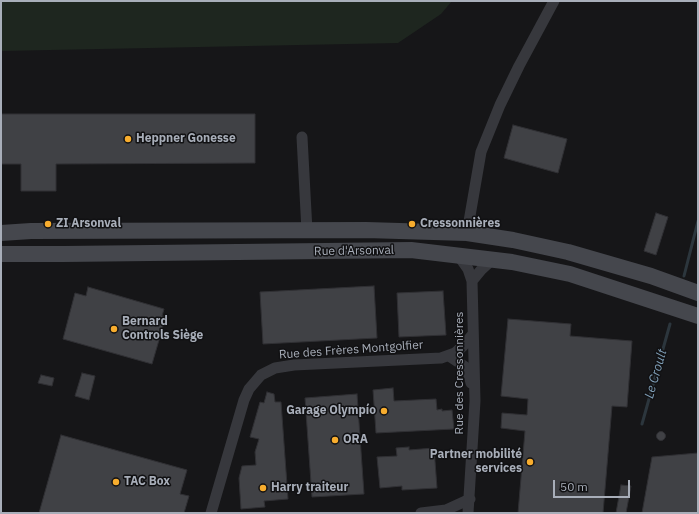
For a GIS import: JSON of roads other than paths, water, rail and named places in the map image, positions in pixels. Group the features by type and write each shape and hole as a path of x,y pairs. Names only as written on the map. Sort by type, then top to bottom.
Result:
{"main road":[{"name":"Rue d'Arsonval","path":"1,233 31,231 307,230 467,233 513,240 568,252 644,274 698,292"},
{"name":"Rue d'Arsonval","path":"1,254 400,250 458,255 512,262 570,274 698,316"}],"street":[{"path":"467,233 481,152 500,105 554,1"},
{"path":"302,137 307,230"},
{"name":"Rue des Cressonnières","path":"458,255 468,269 472,281 475,401 468,513"},
{"path":"472,281 480,270 492,260"},
{"path":"473,334 463,346 449,356 464,366 469,375 475,401"},
{"name":"Rue des Frères Montgolfier","path":"214,510 244,400 249,388 262,375 275,368 294,365 441,358 449,356"},
{"path":"421,513 446,510 470,499"}],"waterway":[{"name":"Le Croult","path":"684,276 698,221"},
{"name":"Le Croult","path":"642,424 670,324"}],"place":[{"name":"Heppner Gonesse","path":"128,139"},
{"name":"ZI Arsonval","path":"48,224"},
{"name":"Cressonnières","path":"412,224"},
{"name":"Bernard Controls Siège","path":"114,329"},
{"name":"Garage Olympío","path":"384,411"},
{"name":"ORA","path":"335,440"},
{"name":"Partner mobilité services","path":"530,462"},
{"name":"TAC Box","path":"116,482"},
{"name":"Harry traiteur","path":"263,488"}]}
